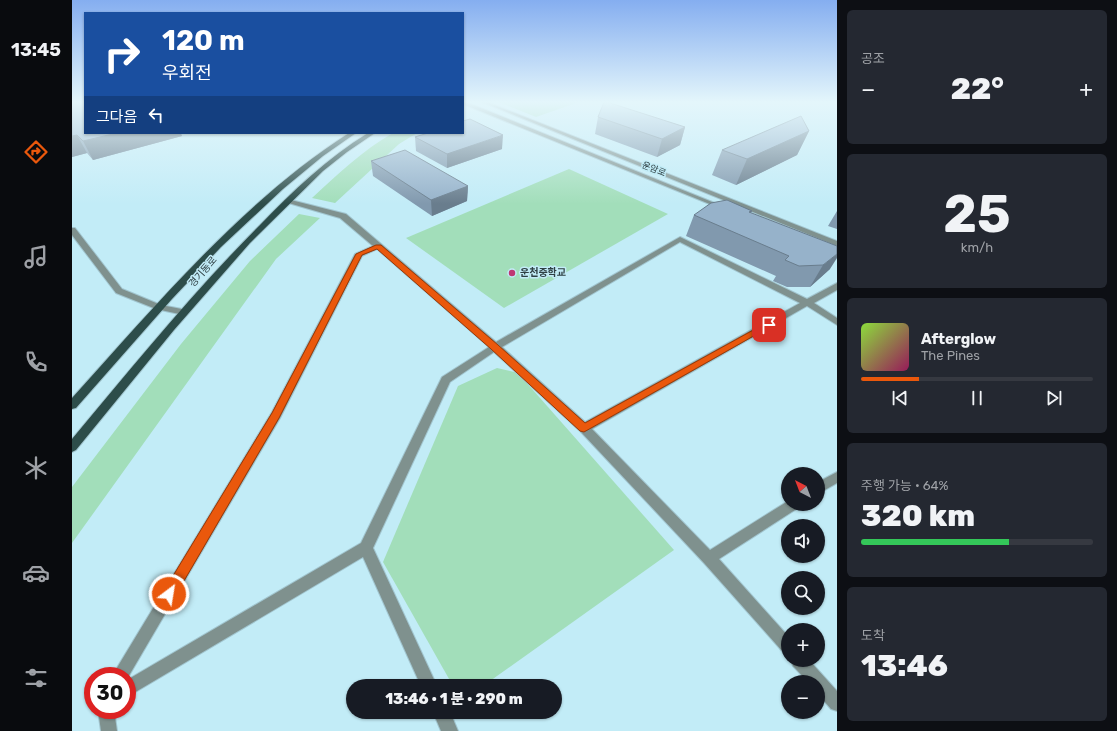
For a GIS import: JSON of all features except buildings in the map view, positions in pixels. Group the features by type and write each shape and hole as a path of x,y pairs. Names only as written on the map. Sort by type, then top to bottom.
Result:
{"main road":[{"name":"경기동로","path":"72,405 159,307 242,222 296,175 349,136"},
{"name":"경기동로","path":"72,447 217,273 287,201 317,173 342,152 367,136"}],"street":[{"name":"운암로","path":"548,136 733,211"},
{"name":"운암로","path":"569,136 837,244"},
{"path":"287,201 343,216 495,347 584,428 709,558 781,639"},
{"path":"72,230 119,291 159,307 184,312"},
{"path":"136,684 366,548 446,380 495,347 680,239 808,303 837,322"},
{"path":"125,667 276,415 359,254 378,246"},
{"path":"584,428 837,286"},
{"path":"825,485 837,477"},
{"path":"709,558 783,511"},
{"path":"366,548 426,679"},
{"path":"805,667 837,703"},
{"path":"107,719 109,731"},
{"path":"444,719 450,731"}],"green space":[{"path":"388,136 412,136 399,144 335,203 312,198 361,155"},
{"path":"569,169 668,214 504,308 406,238"},
{"path":"299,214 320,218 276,259 72,543 72,487 181,344 250,261"},
{"path":"497,368 518,373 674,550 493,679 449,679 383,562 458,386"}],"place":[{"name":"운천중학교","path":"512,273"}],"route":[{"path":"169,594 276,415 359,254 378,246 495,347 584,428 769,325"}]}
